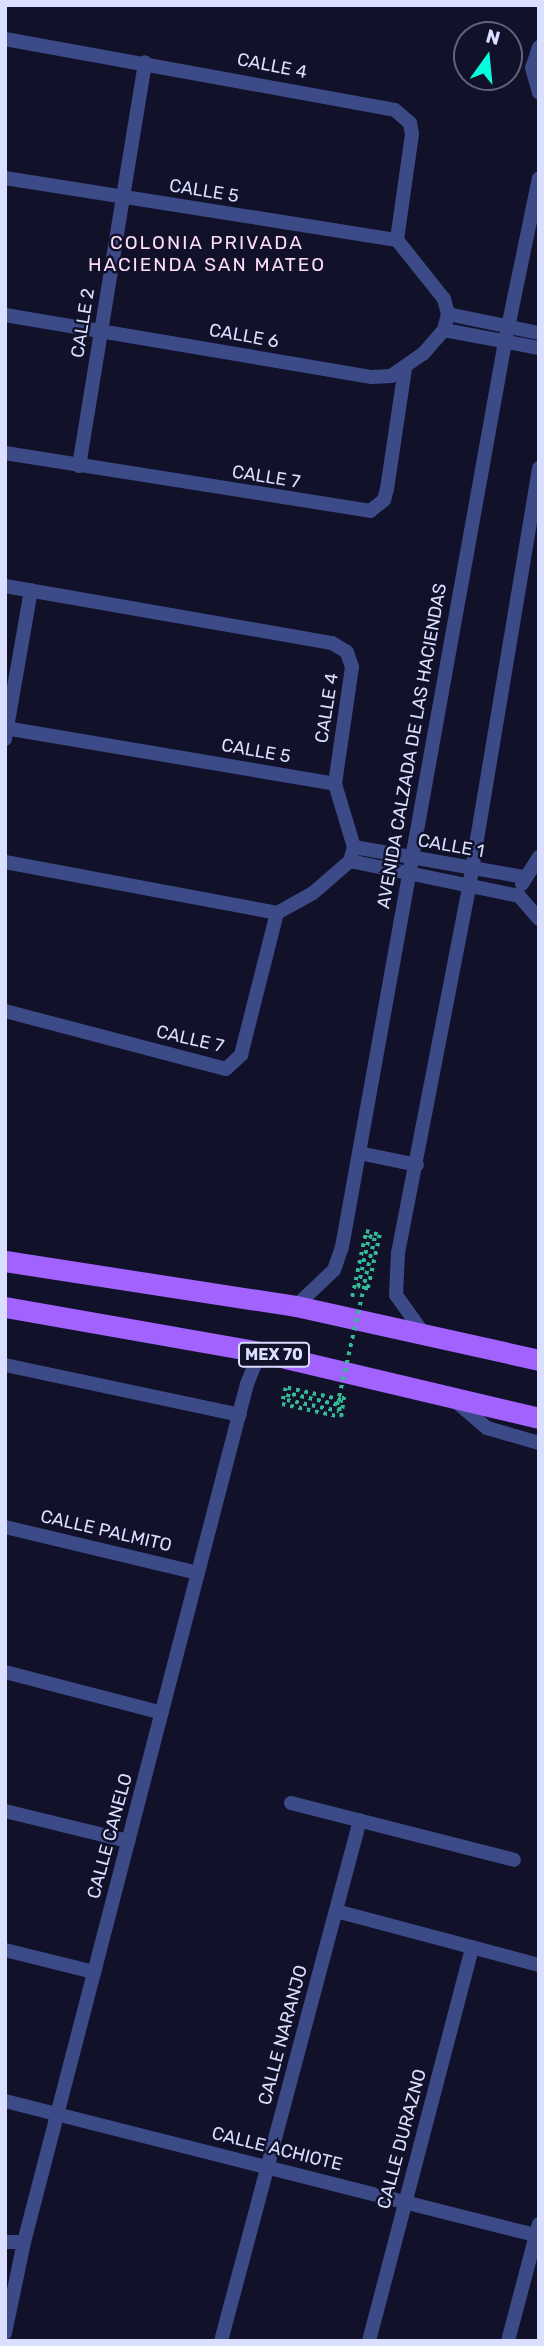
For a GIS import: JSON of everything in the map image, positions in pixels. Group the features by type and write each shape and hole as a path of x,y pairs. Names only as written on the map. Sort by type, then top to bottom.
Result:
{"main road":[{"path":"5,1261 296,1306 421,1330 539,1360"},
{"name":"MEX 70","path":"5,1307 260,1352 539,1418"}],"street":[{"name":"CALLE 4","path":"5,39 384,107 404,115 412,134 397,240"},
{"path":"539,47 533,68 539,93"},
{"name":"CALLE 2","path":"79,466 145,62"},
{"name":"CALLE 5","path":"5,178 397,240"},
{"name":"AVENIDA CALZADA DE LAS HACIENDAS","path":"296,1306 334,1270 359,1153 506,335 539,178"},
{"path":"397,240 444,299 448,314 444,330 506,335 539,333"},
{"path":"448,314 539,348"},
{"name":"CALLE 6","path":"5,315 372,377 405,368 444,330"},
{"name":"CALLE 7","path":"5,453 370,511 384,500 387,489 405,368"},
{"path":"421,1330 396,1287 398,1253 469,887 539,468"},
{"name":"CALLE 4","path":"5,586 332,643 347,652 352,667 335,784"},
{"path":"6,732 31,590"},
{"name":"CALLE 5","path":"6,732 335,784"},
{"path":"5,862 277,913 313,893 352,854 335,784"},
{"name":"CALLE 1","path":"352,854 410,866 469,887 519,896"},
{"path":"539,857 524,877 519,896 539,919"},
{"name":"CALLE 1","path":"410,866 524,877"},
{"name":"CALLE 7","path":"5,1011 226,1069 241,1055 277,913"},
{"path":"359,1153 416,1165"},
{"name":"CALLE CANELO","path":"5,2333 24,2242 57,2114 240,1415 260,1352"},
{"path":"5,1364 240,1415"},
{"path":"450,1396 487,1428 539,1443"},
{"name":"CALLE PALMITO","path":"5,1527 198,1573"},
{"path":"5,1672 162,1713"},
{"path":"291,1803 514,1860"},
{"path":"5,1811 128,1841"},
{"name":"CALLE NARANJO","path":"221,2341 360,1820"},
{"path":"336,1911 539,1965"},
{"name":"CALLE DURAZNO","path":"369,2341 472,1947"},
{"path":"5,1950 94,1972"},
{"name":"CALLE ACHIOTE","path":"5,2101 268,2165 405,2202 538,2232"},
{"path":"508,2341 538,2232"},
{"path":"5,2242 24,2242"}],"path":[{"path":"331,1368 325,1391 346,1396 341,1417 282,1404 286,1388 341,1401 339,1411 287,1400 289,1394 337,1405 364,1286 375,1238 369,1236 358,1287 368,1289 380,1235 366,1231 348,1316"}],"district":[{"name":"COLONIA PRIVADA HACIENDA SAN MATEO","path":"207,254"}]}
